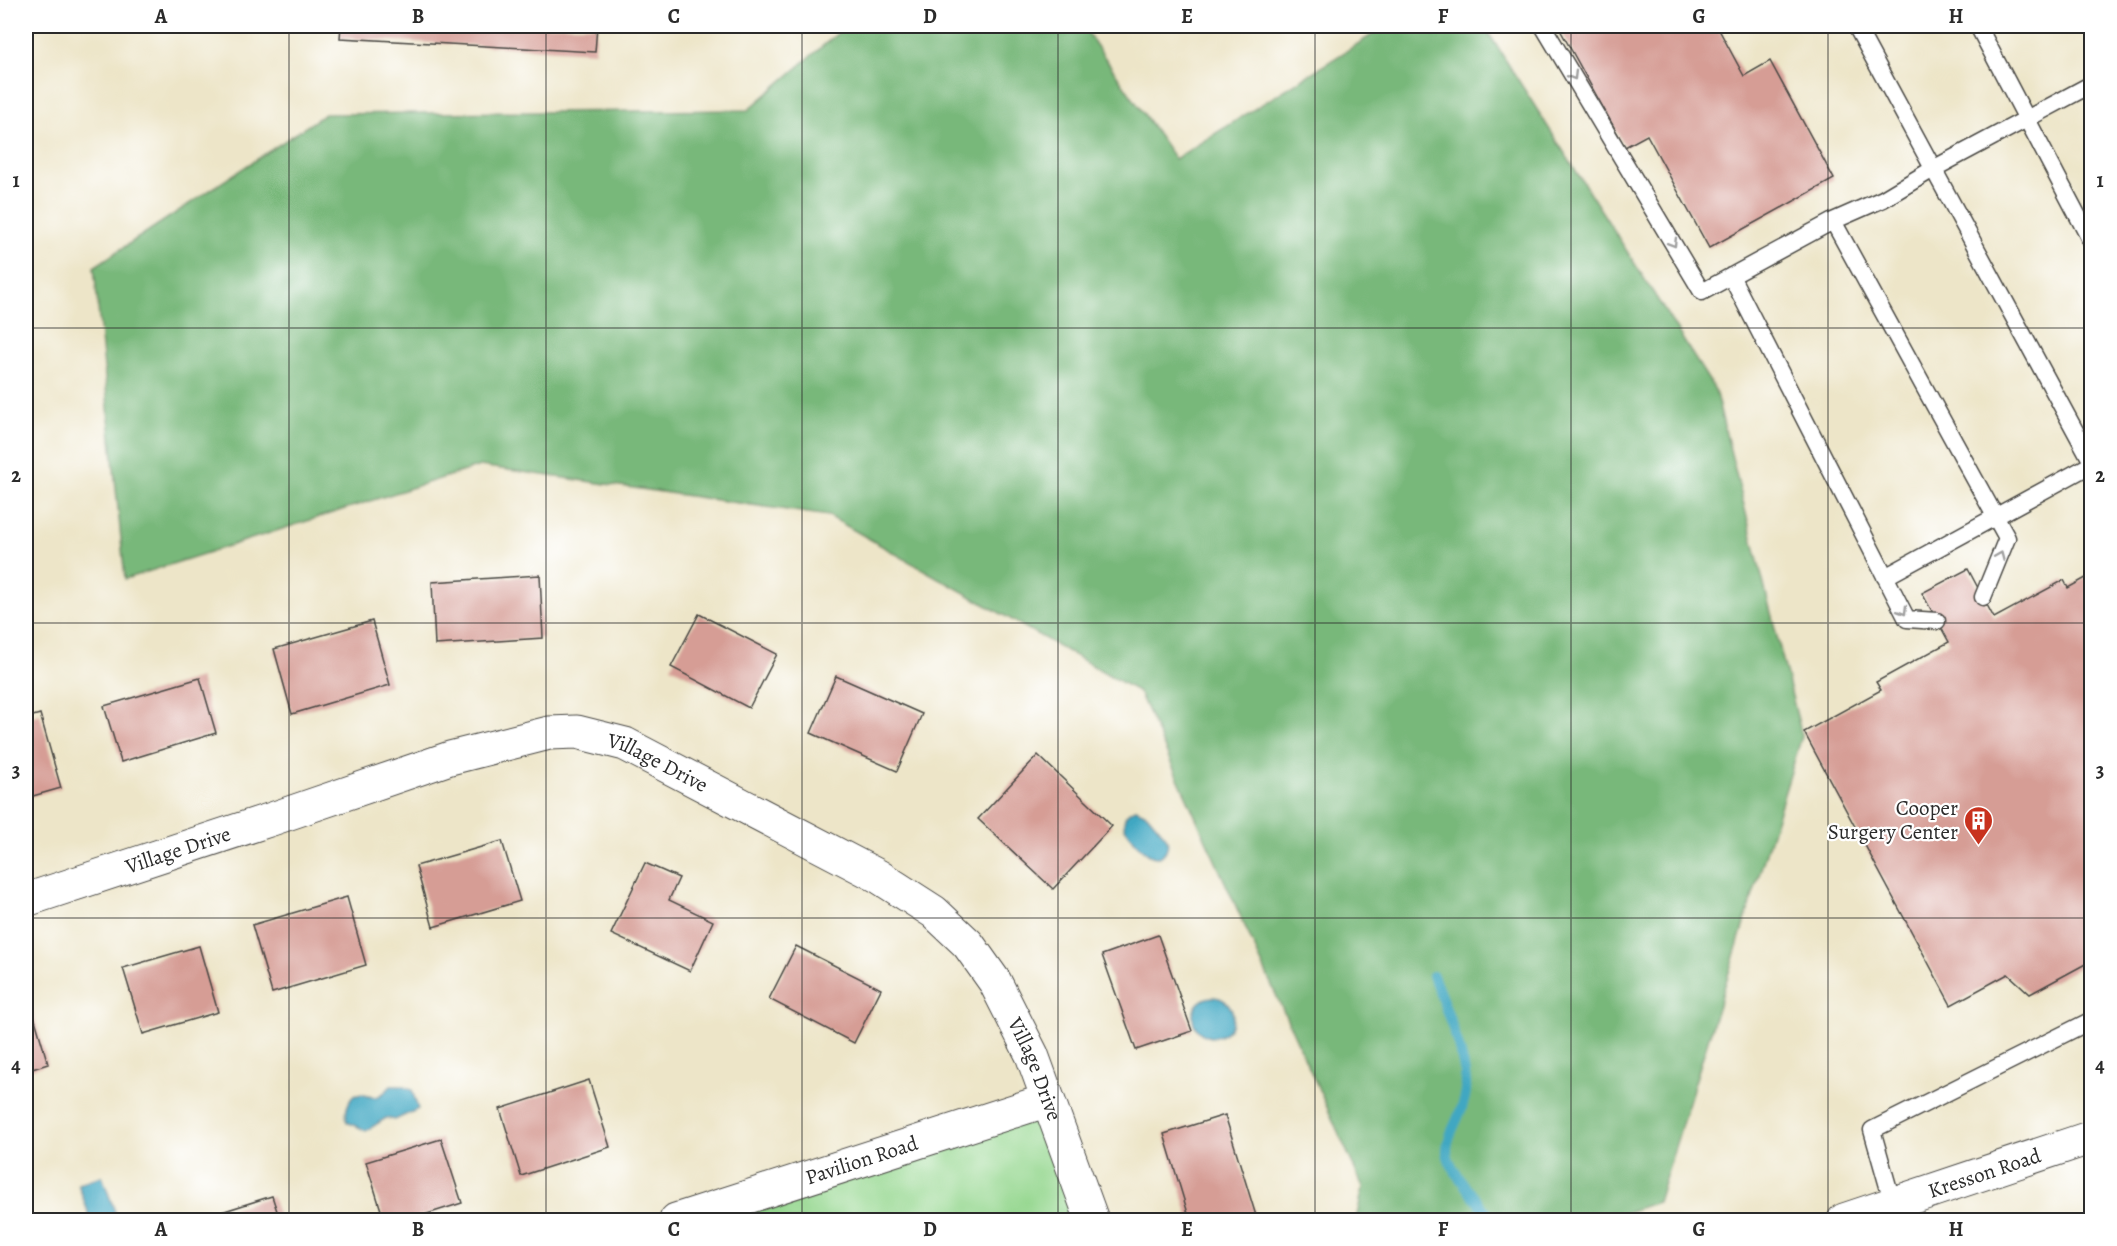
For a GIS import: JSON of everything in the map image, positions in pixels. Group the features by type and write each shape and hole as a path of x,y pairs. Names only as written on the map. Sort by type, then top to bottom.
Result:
{"street":[{"name":"Village Drive","path":"26,900 450,758 549,733 577,732 625,744 878,876 934,912 968,944 995,982 1032,1055 1092,1221"},
{"name":"Pavilion Road","path":"676,1221 1048,1100"},
{"name":"Kresson Road","path":"1844,1221 2091,1137"}],"lane":[{"path":"1543,26 1702,292 1833,221 1883,199 1933,169 2091,84"},
{"path":"1856,26 2091,463 1885,577"},
{"path":"1978,26 2091,243"},
{"path":"1833,221 2007,538 1983,597"},
{"path":"1731,276 1907,619 1937,621"},
{"path":"1893,1204 1872,1130 2091,1020"}],"green space":[{"path":"846,26 1083,26 1175,159 1386,26 1484,26 1715,390 1802,736 1658,1202 1603,1220 1356,1220 1363,1187 1139,692 829,516 480,466 125,579 94,267 325,114 748,110"},
{"path":"1048,1100 1093,1220 707,1220"}],"water":[{"path":"1136,809 1147,814 1166,837 1167,848 1160,856 1149,855 1125,828 1126,816"},
{"path":"1213,997 1227,1003 1233,1017 1227,1031 1213,1037 1199,1031 1193,1017 1199,1003"},
{"path":"391,1086 401,1086 412,1090 418,1109 395,1120 386,1118 366,1131 347,1122 347,1108 353,1096 362,1094 371,1097 378,1096"},
{"path":"102,1176 118,1220 91,1220 78,1184"}],"building":[{"path":"341,26 597,26 595,52 340,38"},
{"path":"1558,26 1717,26 1744,76 1770,61 1834,179 1709,248 1647,135 1625,147"},
{"name":"Cooper Surgery Center","path":"1968,569 1994,618 2064,580 2068,588 2091,575 2091,961 2030,994 2008,974 1951,1005 1804,732 1881,690 1876,682 1949,642 1922,593"},
{"path":"540,575 543,638 435,645 432,582"},
{"path":"699,614 777,654 749,708 671,667"},
{"path":"372,621 390,685 292,714 274,649"},
{"path":"836,676 922,714 897,771 811,733"},
{"path":"200,678 216,733 121,762 104,706"},
{"path":"40,714 61,788 26,798 26,718"},
{"path":"1038,755 1112,826 1053,889 978,819"},
{"path":"502,841 520,901 433,927 416,866"},
{"path":"645,863 679,878 669,900 713,921 690,971 611,934"},
{"path":"347,897 366,965 272,993 252,925"},
{"path":"1158,935 1192,1031 1136,1050 1102,955"},
{"path":"199,946 218,1012 143,1034 123,968"},
{"path":"796,946 881,989 854,1043 769,999"},
{"path":"31,1006 48,1064 26,1071 26,1007"},
{"path":"589,1080 610,1147 521,1176 500,1109"},
{"path":"1225,1115 1257,1219 1190,1220 1164,1134"},
{"path":"441,1139 462,1203 408,1220 384,1220 366,1162"},
{"path":"272,1196 280,1220 196,1220"}],"waterway":[{"path":"1433,976 1454,1033 1466,1078 1464,1101 1451,1133 1447,1151 1452,1166 1490,1220"}],"place":[{"name":"Cooper Surgery Center","path":"1979,846"}]}
